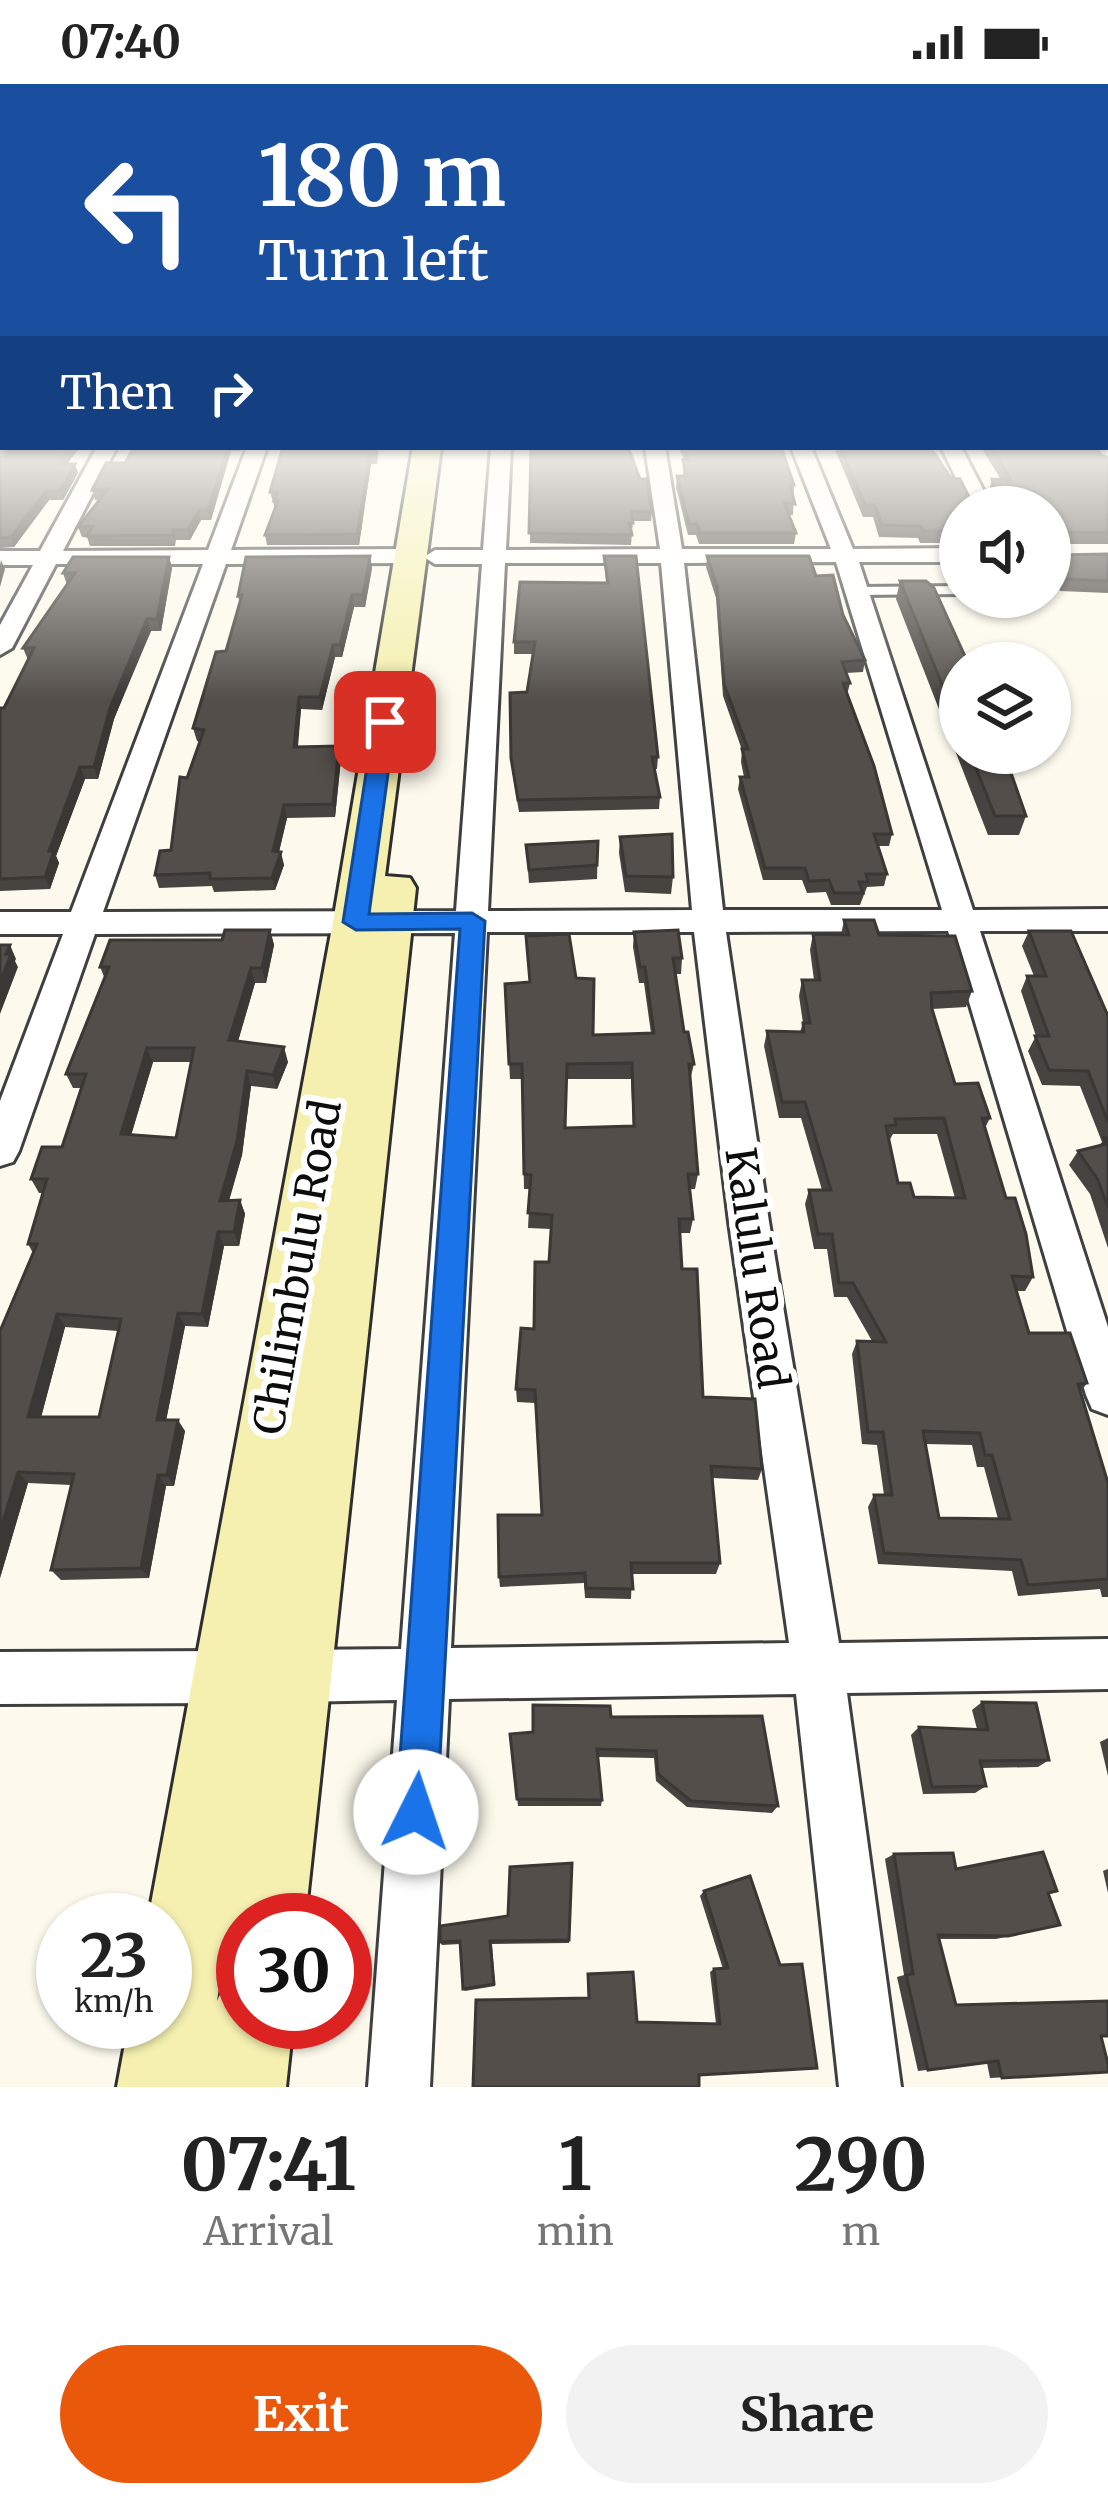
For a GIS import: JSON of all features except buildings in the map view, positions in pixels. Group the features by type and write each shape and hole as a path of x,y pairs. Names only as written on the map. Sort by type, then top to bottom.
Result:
{"main road":[{"name":"Chilimbulu Road","path":"269,1893 297,1676 373,921 424,514"},
{"name":"Chilimbulu Road","path":"422,556 433,514"},
{"name":"Chilimbulu Road","path":"160,2087 227,1677 373,921"},
{"path":"242,2087 247,2049"}],"street":[{"path":"0,648 70,514"},
{"path":"0,1151 233,514"},
{"path":"399,2087 497,514"},
{"name":"Kalulu Road","path":"666,514 710,923 749,1222 818,1667 870,2087"},
{"path":"830,514 848,556 1108,1395"},
{"path":"0,558 939,555"},
{"path":"0,923 1108,920"},
{"path":"297,1676 1108,1664"},
{"path":"0,1678 227,1677"}],"lane":[{"path":"859,591 939,590"}],"route":[{"path":"385,722 356,922 472,921 416,1812"}]}
